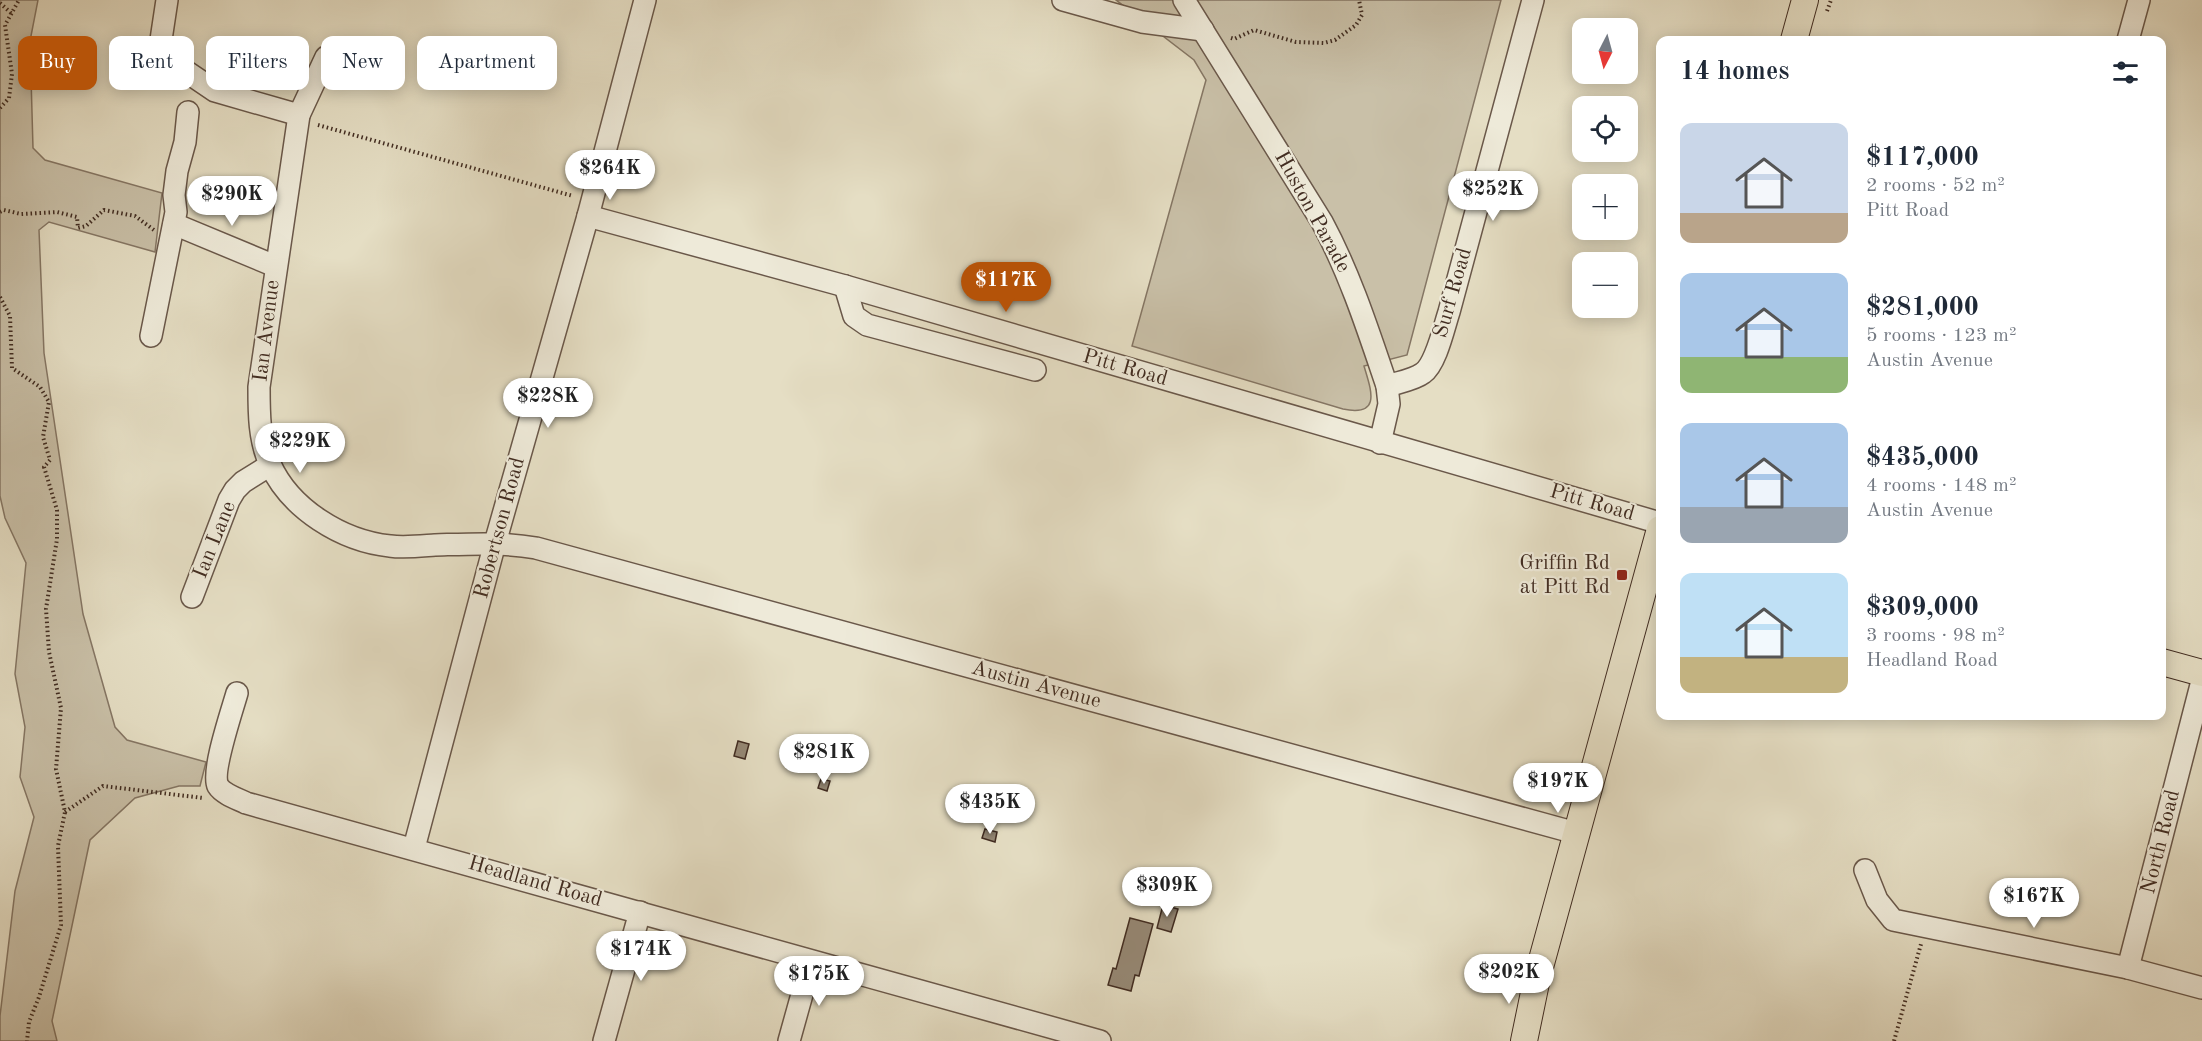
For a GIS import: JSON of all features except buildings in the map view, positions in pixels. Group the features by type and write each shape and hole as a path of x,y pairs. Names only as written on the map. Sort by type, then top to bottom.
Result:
{"main road":[{"path":"1797,36 1816,6"},
{"path":"1524,1041 1537,978 1656,543"},
{"path":"2166,663 2202,674"}],"street":[{"path":"167,0 159,53 215,91 299,115"},
{"name":"Robertson Road","path":"414,848 495,543 590,208 645,0"},
{"path":"1063,0 1142,22 1203,30"},
{"name":"Huston Parade","path":"1184,0 1322,222 1337,250 1387,386 1389,404 1380,443"},
{"name":"Surf Road","path":"1387,386 1423,373 1429,368 1449,312 1533,0"},
{"path":"2129,36 2139,0"},
{"name":"Ian Avenue","path":"321,68 299,115 259,387 263,444 270,465 283,484 317,519 340,533 367,542 392,546 495,543"},
{"path":"151,336 166,228 176,212 174,195 177,171 185,142 188,112"},
{"name":"Pitt Road","path":"590,208 845,286 1656,522"},
{"path":"166,228 275,266"},
{"path":"845,286 854,316 867,325 1035,370"},
{"name":"Ian Lane","path":"192,597 229,500 235,490 270,465"},
{"name":"Austin Avenue","path":"495,543 536,548 1576,833"},
{"name":"North Road","path":"2128,969 2202,681"},
{"name":"Headland Road","path":"237,693 219,761 217,779 222,790 246,803 1100,1041"},
{"path":"1865,870 1876,900 1893,920 2128,969 2202,988"},
{"path":"604,1041 640,912"},
{"path":"789,1041 811,962"}],"path":[{"path":"0,108 9,99 12,74 5,25 19,0"},
{"path":"1234,39 1254,30 1296,42 1324,43 1335,40 1356,25 1362,15 1359,0"},
{"path":"1816,6 1831,0"},
{"path":"0,3 12,14"},
{"path":"299,115 318,125 590,208"},
{"path":"0,212 4,210 21,214 57,212 77,217 78,228 86,226 104,210 135,216 166,228"},
{"path":"0,297 10,316 12,368 40,387 49,402 43,437 50,460 44,467 57,510 57,539 46,609 49,652 61,708 56,769 65,812 58,846 60,925 39,997 28,1022 27,1041"},
{"path":"65,812 103,786 213,799"},
{"path":"1894,1041 1926,927"}],"shaded area":[{"path":"0,0 38,0 31,36 18,36 18,90 31,90 33,148 45,160 162,193 155,252 49,222 39,230 44,353 83,614 115,727 127,740 206,762 200,786 179,786 135,798 90,840 52,1021 57,1041 0,1041 0,1016 15,891 34,817 20,777 25,727 15,674 26,563 5,518 0,496"},
{"path":"1116,0 1501,0 1407,355 1364,366 1371,400 1364,409 1343,409 1132,346 1206,80 1194,60"}],"place":[{"name":"Griffin Rd at Pitt Rd","path":"1622,575"}]}
